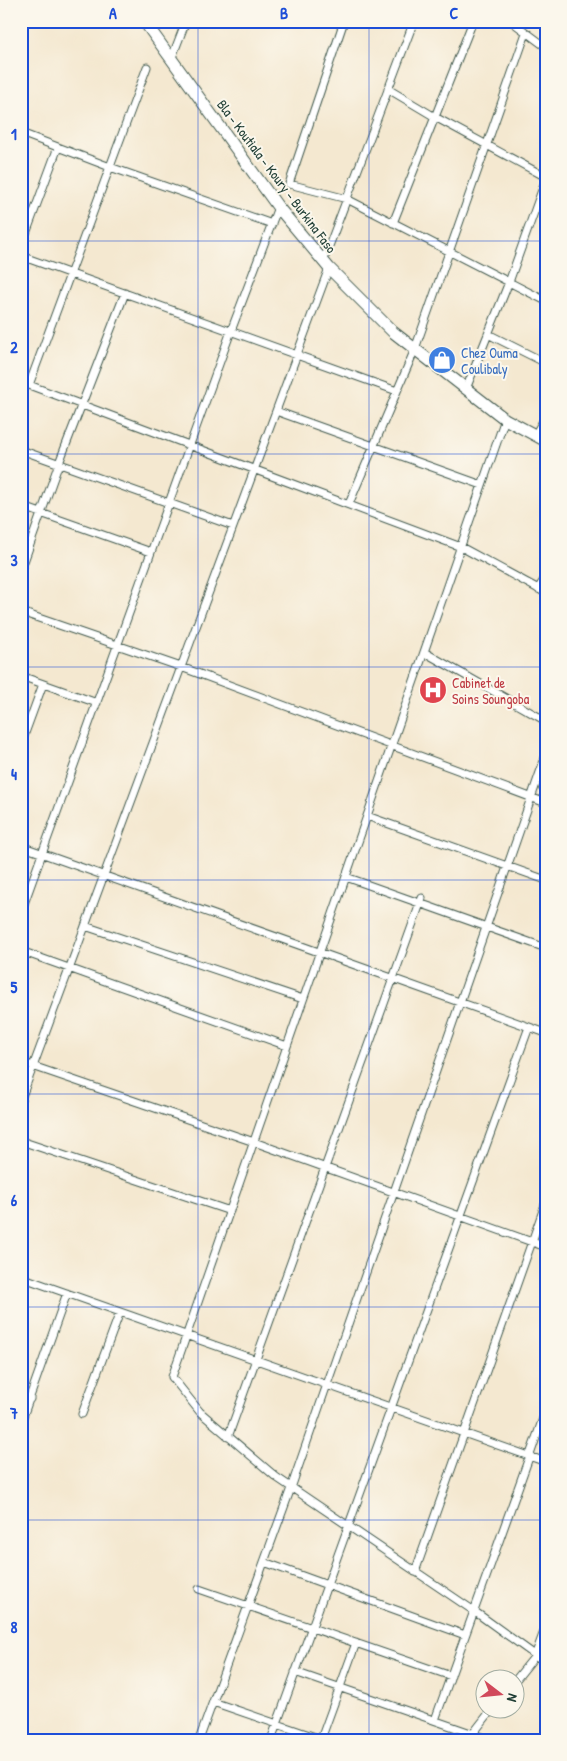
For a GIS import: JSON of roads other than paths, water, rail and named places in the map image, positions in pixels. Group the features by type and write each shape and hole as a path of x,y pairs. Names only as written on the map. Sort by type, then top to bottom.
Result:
{"main road":[{"name":"Bla - Koutiala - Koury - Burkina Faso","path":"144,21 278,207 326,265 393,332 505,419 546,441"}],"street":[{"path":"171,60 186,21"},
{"path":"344,21 289,184 347,199 546,301"},
{"path":"21,1099 297,355 347,199 414,21"},
{"path":"393,223 473,21"},
{"path":"511,21 546,48"},
{"path":"349,504 415,349 526,33"},
{"path":"29,385 148,67"},
{"path":"388,89 546,178 509,282 466,389"},
{"path":"21,132 110,167 272,224"},
{"path":"21,247 58,147"},
{"path":"21,912 231,331 278,207"},
{"path":"21,256 397,391"},
{"path":"21,570 59,463 125,293"},
{"path":"488,334 546,363"},
{"path":"21,382 461,546 546,593"},
{"path":"276,411 482,485"},
{"path":"534,435 546,416"},
{"path":"505,419 172,1377 200,1412 276,1477 348,1528 474,1611 546,1663"},
{"path":"21,450 233,526"},
{"path":"21,506 151,552"},
{"path":"538,589 546,577"},
{"path":"21,612 181,666 546,803"},
{"path":"424,652 546,721"},
{"path":"21,676 97,703"},
{"path":"21,744 44,684"},
{"path":"199,1740 291,1488 546,755"},
{"path":"367,816 546,880"},
{"path":"21,846 546,1033"},
{"path":"346,877 422,901 486,927 546,948"},
{"path":"228,1437 324,1167 422,901"},
{"path":"85,926 303,999"},
{"path":"21,951 287,1046"},
{"path":"271,1740 529,1027"},
{"path":"21,1062 254,1142 546,1247"},
{"path":"21,1141 230,1211"},
{"path":"415,1572 546,1202"},
{"path":"21,1276 326,1386 546,1462"},
{"path":"21,1422 67,1293"},
{"path":"82,1414 120,1312"},
{"path":"21,1395 30,1399"},
{"path":"435,1720 546,1410"},
{"path":"264,1562 465,1635"},
{"path":"198,1589 451,1676"},
{"path":"524,1670 535,1656 546,1626"},
{"path":"212,1702 322,1739 356,1643"},
{"path":"295,1672 435,1720 471,1737 492,1740"},
{"path":"471,1737 485,1718"}],"place":[{"name":"Chez Ouma Coulibaly","path":"442,360"},
{"name":"Cabinet de Soins Soungoba","path":"433,690"}]}
